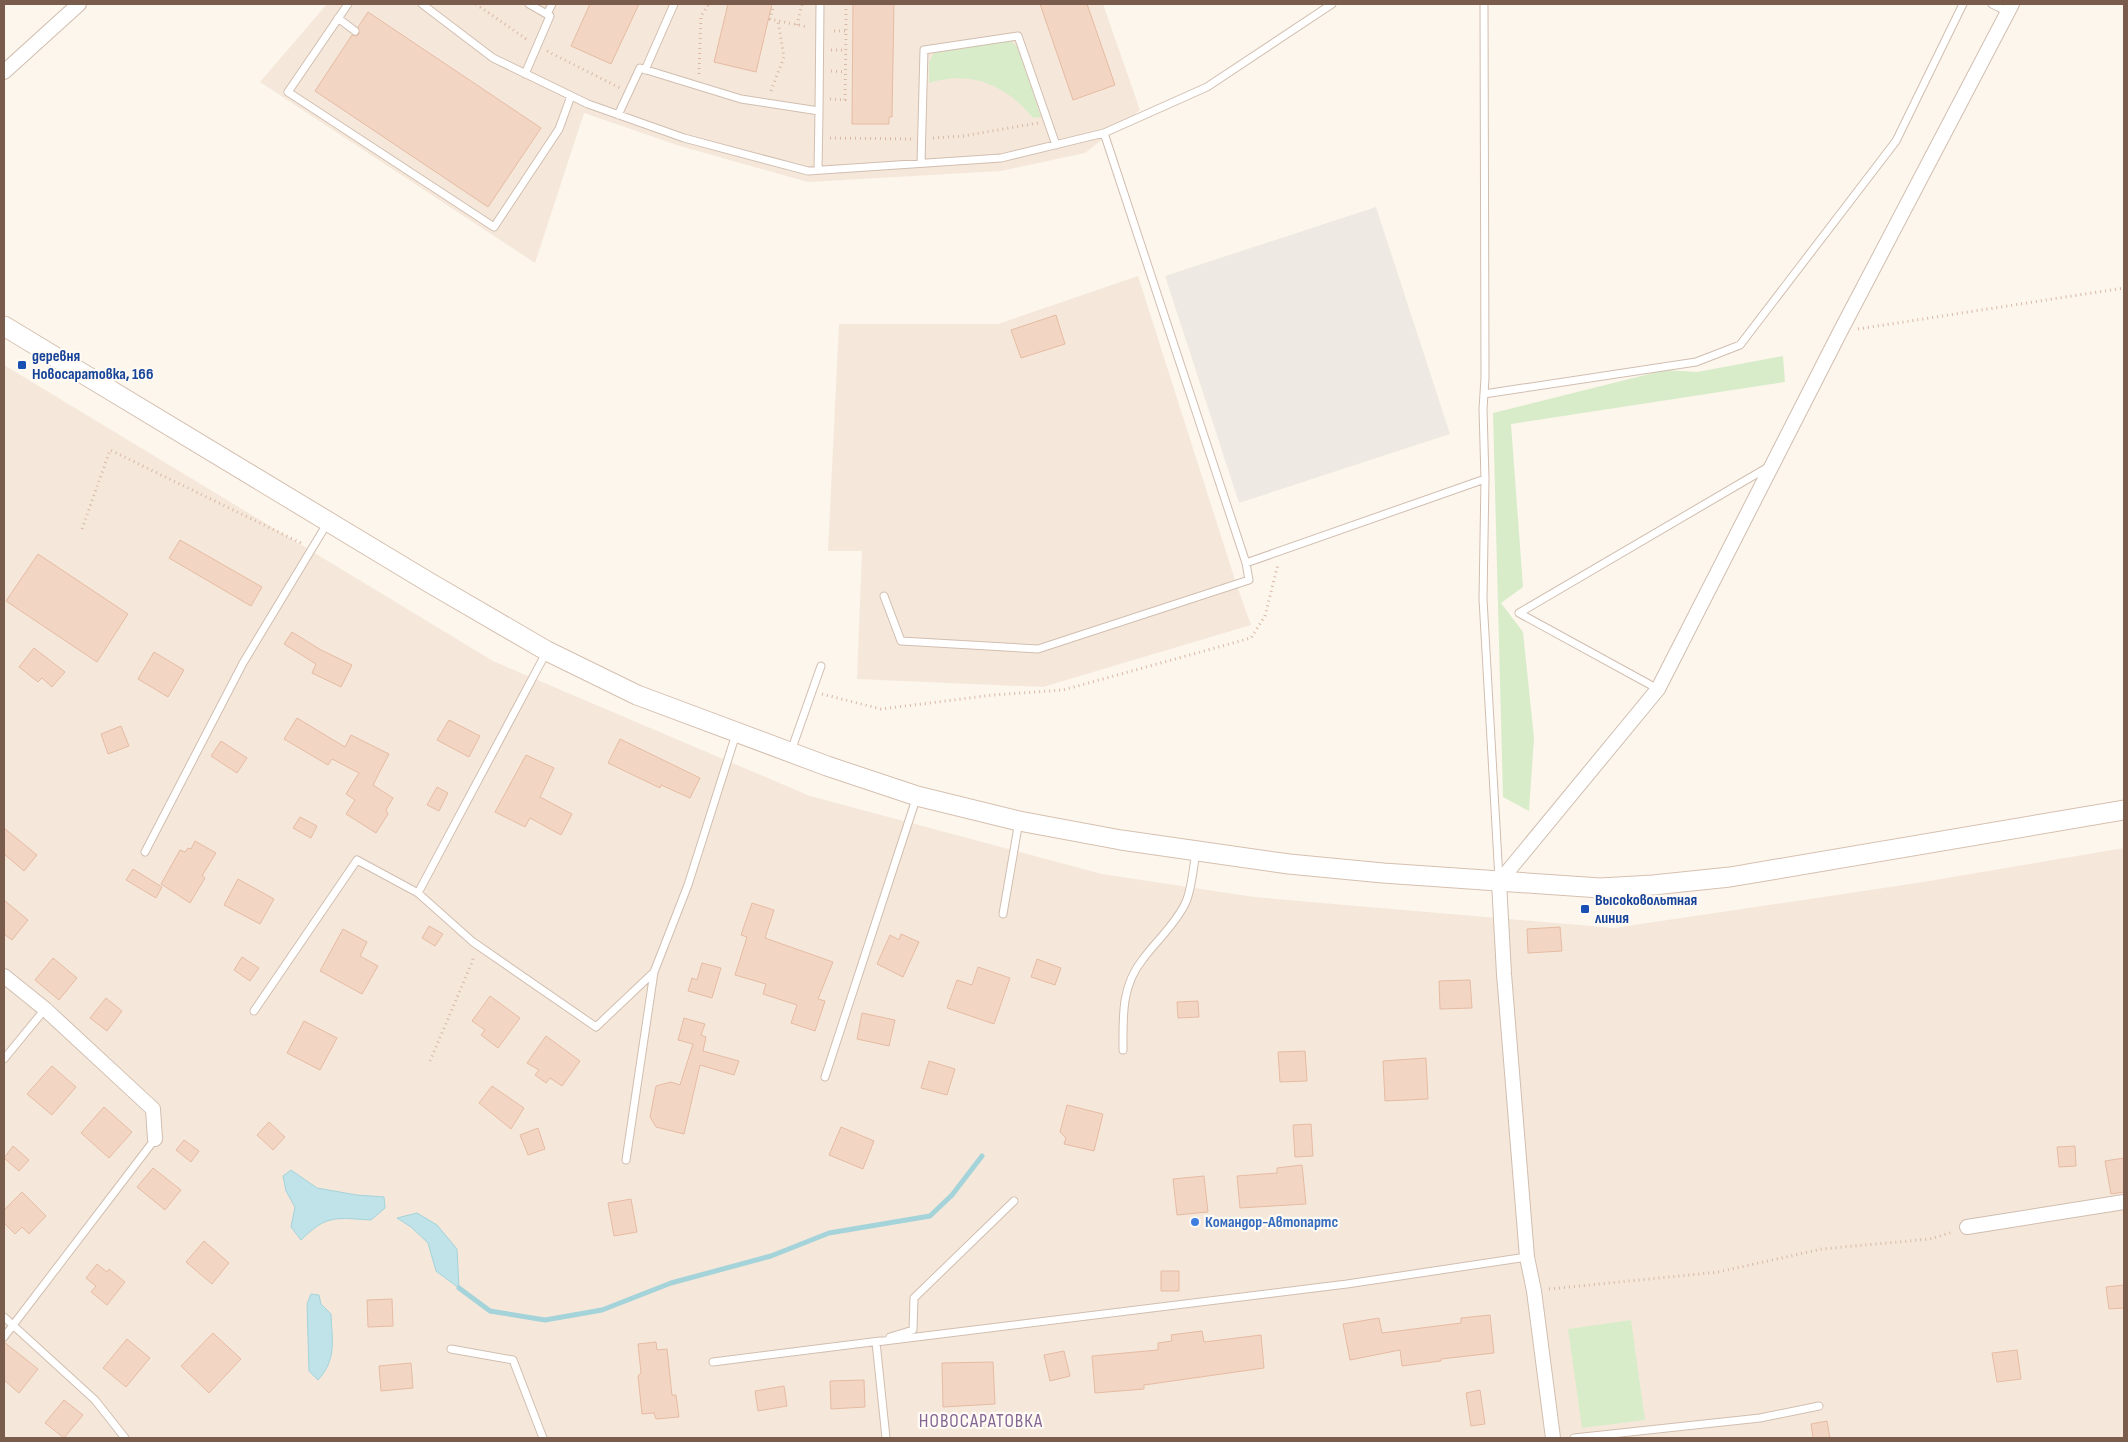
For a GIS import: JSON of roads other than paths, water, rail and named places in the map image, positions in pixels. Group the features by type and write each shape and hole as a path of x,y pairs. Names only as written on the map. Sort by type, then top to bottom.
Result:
{"main road":[{"path":"4,326 430,583 548,650 636,695 736,734 918,796 1019,821 1196,852 1298,865 1499,882 1600,888 1713,879 2124,810"}],"street":[{"path":"4,72 79,4"},
{"path":"1553,1438 1534,1290 1527,1257 1504,974 1499,882 1658,689 1840,332 2010,8"},
{"path":"4,976 45,1008 153,1109 155,1139"},
{"path":"1967,1226 2124,1202"}],"lane":[{"path":"348,4 288,92 494,227 559,129 571,96"},
{"path":"422,4 493,58 571,96 684,138 808,171 1001,158 1104,133 1207,87 1332,4"},
{"path":"525,74 550,16 529,4"},
{"path":"547,14 552,4"},
{"path":"645,70 674,4"},
{"path":"818,170 820,4"},
{"path":"1484,4 1485,479 1483,598 1499,882"},
{"path":"1484,394 1696,362 1740,346 1896,141 1963,4"},
{"path":"1992,4 2010,8"},
{"path":"338,18 355,31"},
{"path":"921,163 924,50 1018,36 1056,145"},
{"path":"618,115 640,68 741,98 819,111"},
{"path":"884,596 901,641 1038,649 1249,580 1246,563 1104,133"},
{"path":"1658,689 1519,613 1774,463"},
{"path":"1246,563 1485,479"},
{"path":"145,852 243,663 328,522"},
{"path":"418,892 548,650"},
{"path":"790,753 821,666"},
{"path":"626,1160 654,972 688,885 736,734"},
{"path":"825,1077 918,796"},
{"path":"1003,914 1019,821"},
{"path":"1123,1050 1123,1003 1131,981 1142,959 1175,922 1186,902 1196,852"},
{"path":"254,1011 357,860 418,892 473,942 596,1027 654,972"},
{"path":"4,1059 45,1008"},
{"path":"4,1337 155,1139"},
{"path":"876,1342 913,1330 914,1298 1014,1201"},
{"path":"713,1362 1337,1285 1527,1257"},
{"path":"4,1317 95,1400 126,1438"},
{"path":"876,1342 886,1438"},
{"path":"450,1349 513,1360 543,1438"},
{"path":"1574,1438 1760,1418 1819,1406"}],"water":[{"path":"291,1170 317,1188 357,1195 384,1197 385,1208 371,1220 340,1219 325,1222 301,1240 291,1227 295,1207 286,1191 283,1176"},
{"path":"417,1213 437,1225 457,1249 459,1288 436,1271 428,1243 411,1227 397,1218"},
{"path":"311,1294 319,1295 321,1304 331,1314 331,1357 318,1380 309,1371 307,1304"}],"waterway":[{"path":"459,1288 490,1311 545,1320 602,1310 671,1283 771,1256 829,1233 930,1216 952,1195 982,1156"}],"place":[{"name":"деревня Новосаратовка, 166","path":"22,365"},
{"name":"Высоковольтная линия","path":"1585,909"},
{"name":"Командор-Автопартс","path":"1195,1222"}],"district":[{"name":"НОВОСАРАТОВКА","path":"981,1421"}]}
